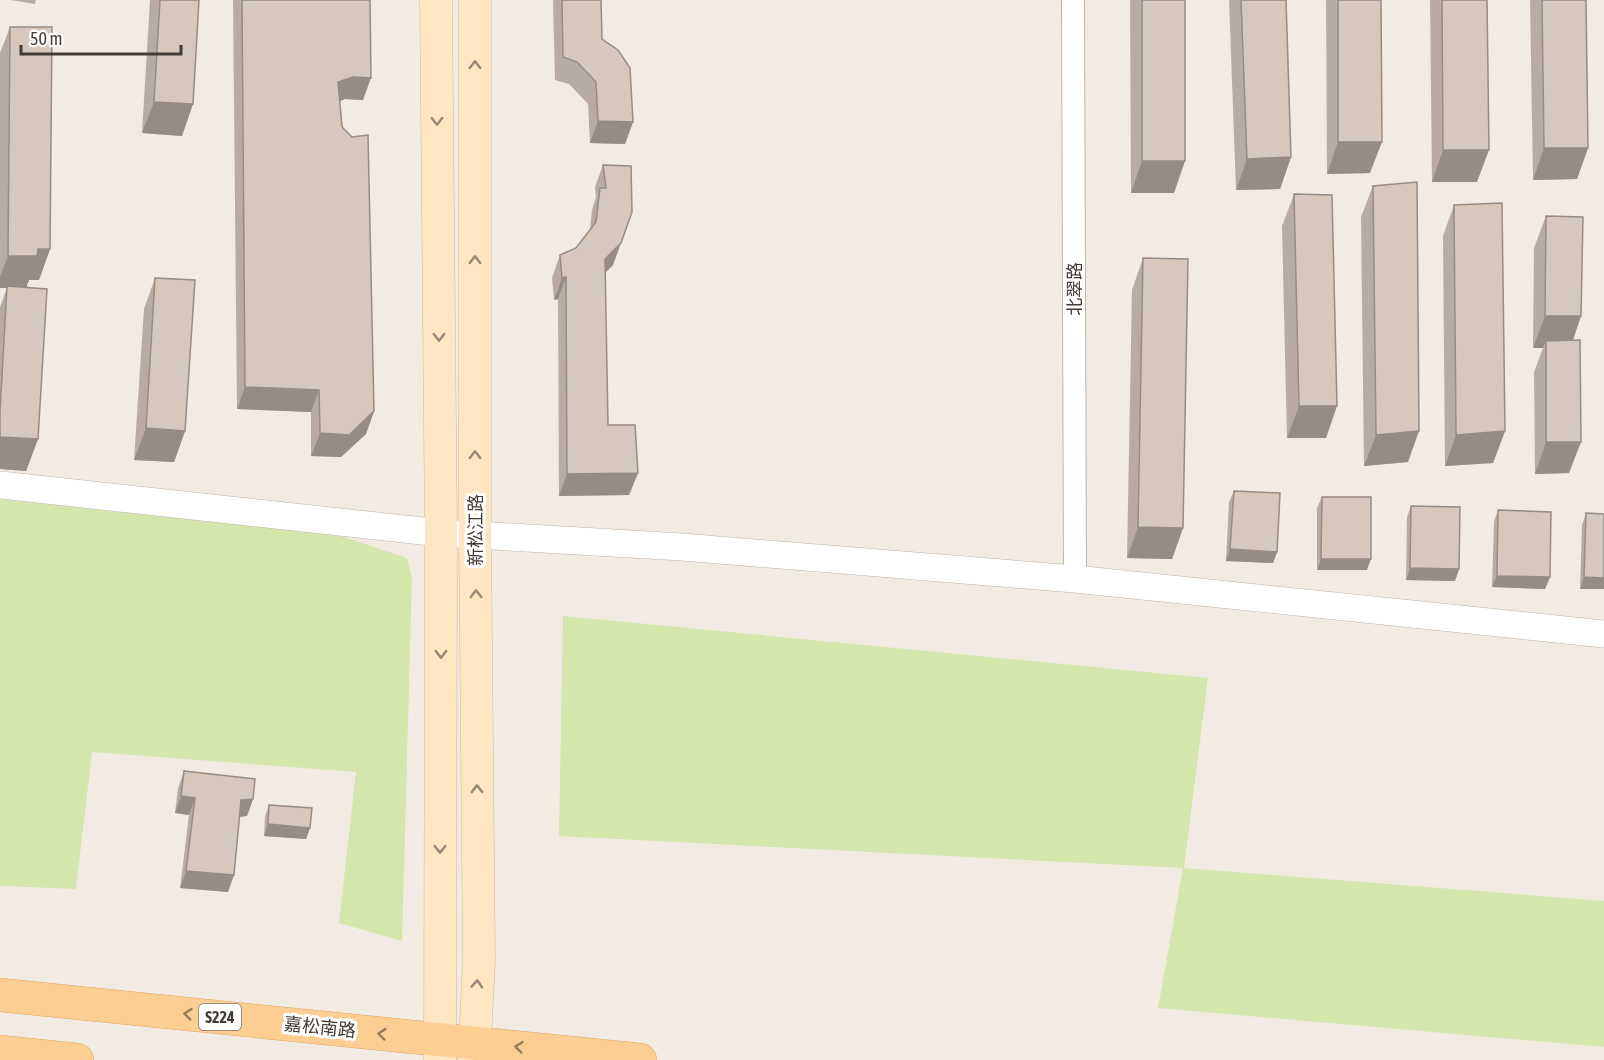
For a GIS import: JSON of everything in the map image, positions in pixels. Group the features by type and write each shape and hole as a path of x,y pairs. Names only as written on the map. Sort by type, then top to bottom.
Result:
{"main road":[{"name":"新松江路","path":"436,0 441,532 440,1050"},
{"name":"新松江路","path":"474,1051 479,961 475,534 475,0"},
{"name":"嘉松南路","path":"0,995 440,1050 640,1060"},
{"path":"0,1052 77,1060"}],"street":[{"name":"北翠路","path":"1073,0 1075,579"},
{"path":"0,485 441,532 682,547 1075,579 1604,634"}],"green space":[{"path":"0,499 341,536 407,558 412,579 402,941 339,923 356,772 92,752 76,889 0,886"},
{"path":"563,616 1208,678 1184,868 1604,901 1604,1047 1158,1008 1183,868 559,836"}],"building":[{"path":"160,0 199,0 193,104 154,102"},
{"path":"242,0 370,0 371,78 353,77 338,82 342,127 352,137 368,135 374,411 349,435 320,433 319,390 245,387"},
{"path":"562,0 601,0 602,39 618,50 630,68 633,122 598,121 596,82 577,62 563,57"},
{"path":"1142,0 1185,0 1185,161 1142,161"},
{"path":"1241,0 1286,0 1291,157 1247,159"},
{"path":"1338,0 1381,0 1382,142 1338,142"},
{"path":"1442,0 1487,0 1489,150 1443,150"},
{"path":"1542,0 1586,0 1588,148 1544,148"},
{"path":"10,27 52,27 50,249 38,249 37,256 8,256"},
{"path":"603,165 631,166 632,212 621,243 605,259 608,425 635,425 638,473 567,474 566,277 562,278 560,255 576,248 596,222 600,188 606,188"},
{"path":"1417,182 1419,431 1376,435 1373,186"},
{"path":"1294,194 1332,195 1337,406 1299,406"},
{"path":"1502,203 1505,431 1456,435 1454,205"},
{"path":"1546,216 1583,217 1581,316 1545,316"},
{"path":"1143,258 1188,259 1183,528 1138,527"},
{"path":"155,278 195,280 185,431 146,428"},
{"path":"7,286 47,289 38,439 0,437"},
{"path":"1580,340 1581,442 1546,442 1546,341"},
{"path":"1234,491 1280,493 1277,552 1230,549"},
{"path":"1322,497 1371,497 1371,559 1321,559"},
{"path":"1411,506 1460,507 1459,569 1410,568"},
{"path":"1498,510 1551,512 1550,577 1497,576"},
{"path":"1586,513 1604,514 1604,578 1584,577"},
{"path":"184,771 255,779 253,799 241,800 234,875 186,871 195,798 181,796"},
{"path":"269,805 312,808 310,828 268,824"}]}
